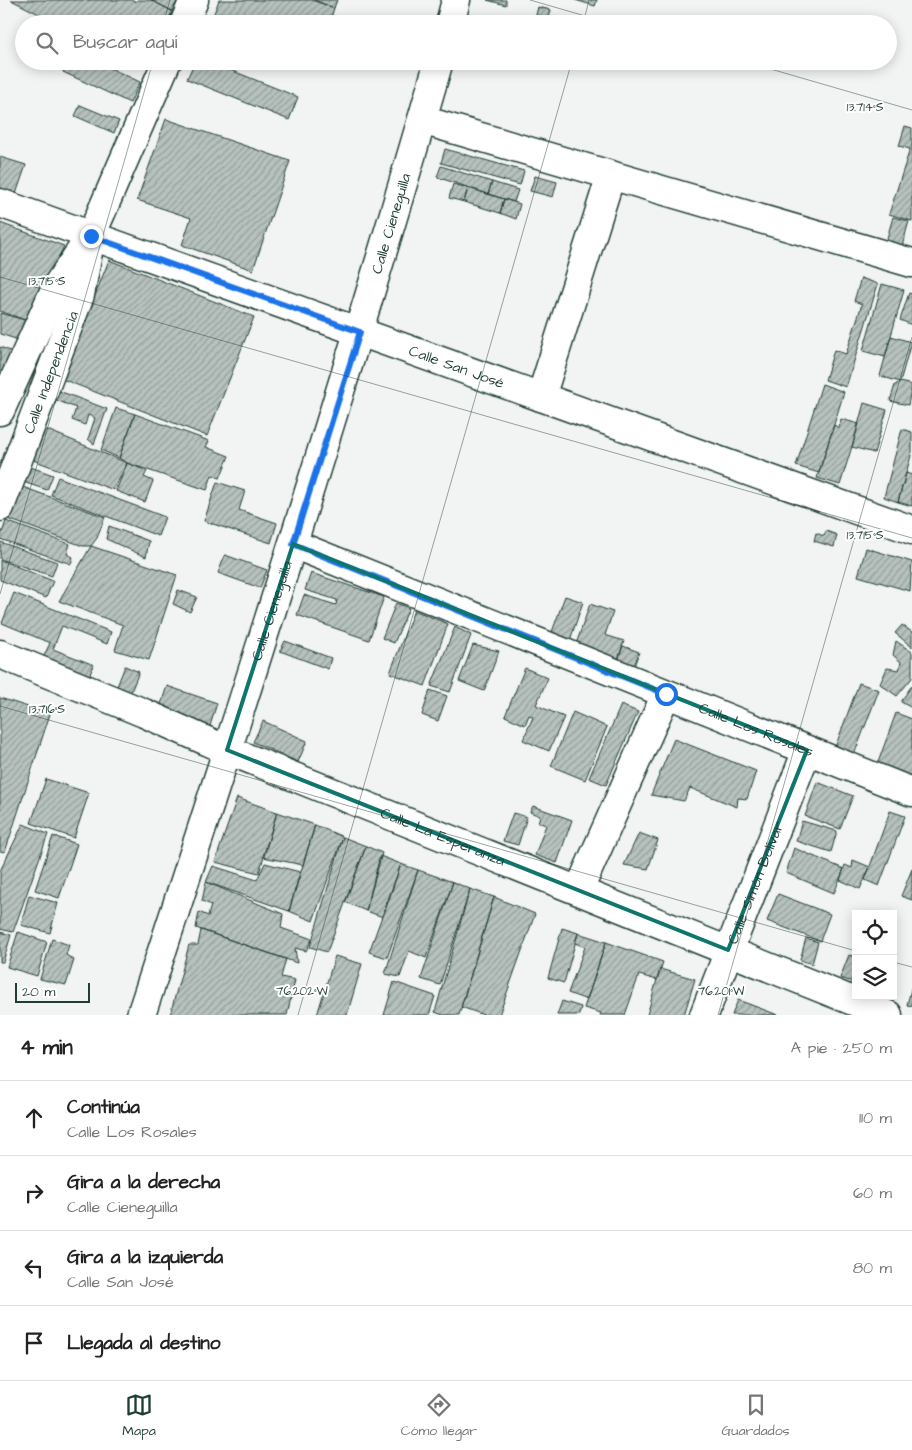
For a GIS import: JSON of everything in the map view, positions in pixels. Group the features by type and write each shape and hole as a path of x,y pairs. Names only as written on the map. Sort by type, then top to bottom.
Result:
{"street":[{"path":"188,15 194,0"},
{"path":"452,15 456,0"},
{"name":"Calle Independencia","path":"0,411 56,286 91,236 163,70"},
{"name":"Calle Cieneguilla","path":"140,1015 227,750 360,332 436,70"},
{"path":"422,120 912,263"},
{"path":"541,397 610,175"},
{"name":"Calle San José","path":"0,203 912,530"},
{"name":"Calle Independencia","path":"0,507 80,295 91,236"},
{"name":"Calle Los Rosales","path":"293,544 912,792"},
{"name":"Calle La Esperanza","path":"0,654 144,713 227,750 888,1015"},
{"path":"579,890 666,694"},
{"name":"Calle Simón Bolívar","path":"704,1015 807,750"}],"highlighted area":[{"path":"293,544 807,750 728,950 227,750"}],"building":[{"path":"11,0 133,0 136,2 137,0 151,0 172,11 170,15 41,15"},
{"path":"151,0 178,0 172,11"},
{"path":"219,0 312,0 334,8 332,15 213,15"},
{"path":"314,0 337,0 334,8"},
{"path":"487,0 506,0 506,5"},
{"path":"575,0 597,0 595,6"},
{"path":"538,7 551,10 550,15 536,15"},
{"path":"64,70 114,70 140,82 130,103 63,72"},
{"path":"191,70 230,70 298,97 289,120 187,79"},
{"path":"80,105 119,121 114,133 75,116"},
{"path":"166,119 290,161 253,270 182,245 191,218 137,200"},
{"path":"905,126 912,128 912,221 889,214 910,149 899,146"},
{"path":"445,149 524,171 520,185 441,163"},
{"path":"0,157 26,165 16,194 0,188"},
{"path":"441,166 492,182 488,194 437,177"},
{"path":"535,176 557,182 553,197 530,191"},
{"path":"492,182 518,190 514,202 488,194"},
{"path":"453,184 468,188 464,202 449,198"},
{"path":"468,188 504,199 500,213 464,202"},
{"path":"504,199 520,204 516,219 500,213"},
{"path":"893,217 909,221 901,250 885,245"},
{"path":"0,223 64,246 28,321 0,311"},
{"path":"109,260 254,317 207,436 62,379"},
{"path":"861,278 878,284 846,387 825,380 834,350 846,354 862,304 854,301"},
{"path":"882,284 904,290 885,357 863,351"},
{"path":"909,293 912,294 912,325 900,320"},
{"path":"0,313 28,321 22,341 0,334"},
{"path":"891,336 911,342 900,382 880,376"},
{"path":"0,347 13,352 0,381"},
{"path":"900,382 912,385 908,405 890,401 895,385"},
{"path":"822,384 844,392 819,473 796,466"},
{"path":"59,391 107,409 94,444 88,439 95,418 88,415 85,425 72,420 76,408 56,400"},
{"path":"864,403 887,410 874,453 852,447"},
{"path":"116,408 135,414 119,458 101,450"},
{"path":"135,414 209,441 206,447 229,456 220,478 212,475 207,490 127,463 119,458"},
{"path":"841,419 859,424 840,485 817,478 834,425 839,428"},
{"path":"45,429 127,463 114,490 33,460"},
{"path":"902,429 912,432 912,452 898,502 884,497"},
{"path":"127,463 147,471 144,477 153,481 145,502 116,491"},
{"path":"28,466 53,475 47,490 23,482"},
{"path":"906,473 912,475 912,506 898,502"},
{"path":"58,477 165,517 158,536 51,495"},
{"path":"217,482 245,491 239,510 277,523 271,543 204,521"},
{"path":"20,486 105,517 97,538 91,546 83,546 8,519"},
{"path":"6,521 70,544 67,554 73,557 71,564 0,539"},
{"path":"109,526 149,541 146,557 106,539"},
{"path":"826,531 837,535 834,547 814,541 816,533 824,536"},
{"path":"0,542 57,562 52,576 0,559"},
{"path":"91,546 177,575 149,660 115,650 123,625 59,601"},
{"path":"866,548 912,562 910,591 858,576"},
{"path":"225,555 267,570 260,588 218,573"},
{"path":"0,560 53,581 46,598 0,580"},
{"path":"311,573 384,597 369,640 297,615 304,595 336,605 337,600 305,590"},
{"path":"178,590 197,597 190,612 173,604"},
{"path":"14,593 111,632 107,644 62,626 53,649 94,665 89,676 43,658 50,643 2,623"},
{"path":"565,596 583,602 567,649 548,643"},
{"path":"396,603 409,608 394,643 382,638"},
{"path":"590,604 613,612 605,635 624,641 616,666 573,653"},
{"path":"414,610 448,624 425,686 390,673"},
{"path":"902,625 912,632 912,647 895,633"},
{"path":"455,627 471,635 450,692 431,686"},
{"path":"285,641 331,658 328,669 280,651"},
{"path":"896,641 912,652 912,678 897,696 880,684 887,668 899,670 901,662 893,655"},
{"path":"473,645 499,651 484,691 459,681"},
{"path":"623,646 639,652 632,672 616,666"},
{"path":"125,666 139,672 130,694 116,689"},
{"path":"525,668 548,678 536,705 564,717 549,751 523,740 533,717 529,715 525,725 505,716"},
{"path":"859,683 879,690 852,760 833,753"},
{"path":"912,685 912,708 901,702"},
{"path":"167,686 217,703 209,729 160,707"},
{"path":"430,690 447,696 438,721 422,715"},
{"path":"0,698 50,714 5,852 0,851"},
{"path":"621,705 638,712 606,785 589,778"},
{"path":"573,712 607,727 585,780 551,766"},
{"path":"896,713 912,719 912,781 876,768"},
{"path":"263,721 307,741 298,762 253,742"},
{"path":"674,739 756,771 747,799 738,798 737,807 690,788 684,801 651,795"},
{"path":"46,779 89,793 74,838 31,823"},
{"path":"817,782 853,796 840,829 805,816"},
{"path":"237,798 277,812 259,873 215,862"},
{"path":"533,806 572,820 557,863 535,855 546,825 538,822 540,816 530,812"},
{"path":"890,811 905,816 879,886 865,880"},
{"path":"277,812 315,825 303,865 263,857"},
{"path":"513,813 527,817 518,845 503,841"},
{"path":"802,821 837,831 831,852 796,841"},
{"path":"23,824 48,834 13,932 0,929 0,871"},
{"path":"315,825 343,837 313,921 289,911"},
{"path":"639,833 658,840 648,869 624,865"},
{"path":"53,836 77,844 59,898 35,890"},
{"path":"343,837 366,846 327,952 310,947"},
{"path":"366,846 382,853 366,911 345,902"},
{"path":"794,848 844,869 834,893 786,873"},
{"path":"380,856 401,864 383,917 366,911"},
{"path":"853,860 870,867 860,889 840,880 845,865 852,868"},
{"path":"265,863 300,872 289,911 206,882 213,866 257,880"},
{"path":"401,864 418,870 387,958 369,952"},
{"path":"912,869 912,900 901,896"},
{"path":"418,870 453,882 426,958 409,951 400,977 385,974"},
{"path":"206,882 283,914 281,928 312,939 306,951 295,948 297,963 196,928 199,912 208,916 211,905 202,901"},
{"path":"453,882 470,889 440,985 421,979"},
{"path":"470,889 494,897 459,1015 443,1015 435,1012"},
{"path":"778,894 830,914 820,941 767,921"},
{"path":"29,895 58,903 50,933 21,925"},
{"path":"494,897 535,914 499,1015 484,1015 461,1007"},
{"path":"562,928 578,933 564,983 548,978"},
{"path":"201,930 286,959 281,977 295,980 287,1015 170,1015 189,945 198,945"},
{"path":"0,932 11,935 3,962 0,962"},
{"path":"18,932 47,942 37,976 7,967"},
{"path":"578,933 606,942 587,1000 568,993 585,947 575,943"},
{"path":"806,938 818,942 812,964 800,960"},
{"path":"52,939 69,945 66,955 74,960 66,985 40,979"},
{"path":"606,942 663,962 657,980 639,975 625,1015 600,1015 601,1013 584,1008"},
{"path":"849,955 852,956 852,982 840,978"},
{"path":"335,956 362,964 347,1015 317,1015"},
{"path":"660,969 695,979 684,1015 647,1015"},
{"path":"394,982 435,996 429,1015 384,1015"},
{"path":"912,985 912,1006 907,1005"},
{"path":"738,1000 778,1015 732,1015"},
{"path":"562,1001 581,1007 579,1015 557,1015"}],"route":[{"path":"91,236 360,332 293,544 666,694"}]}
